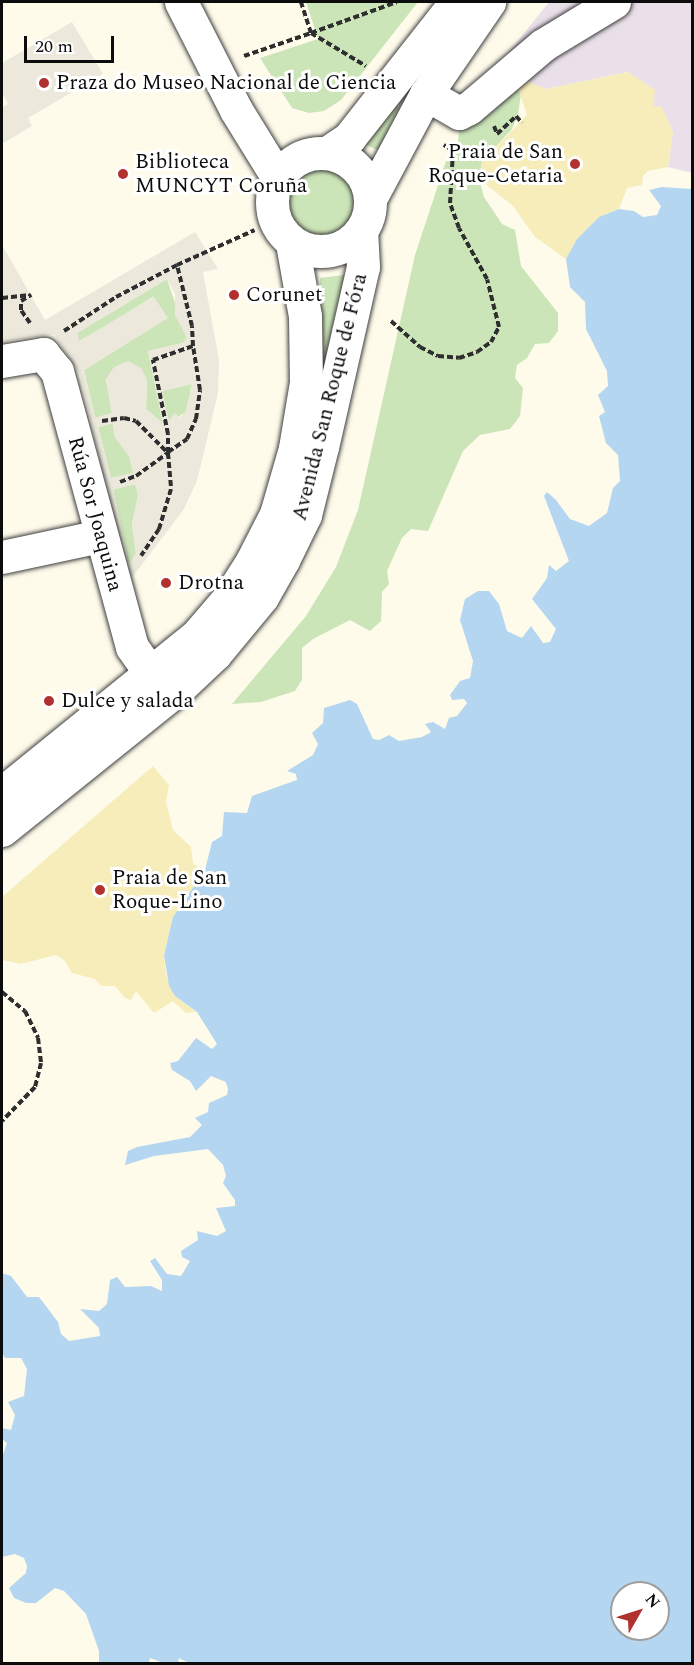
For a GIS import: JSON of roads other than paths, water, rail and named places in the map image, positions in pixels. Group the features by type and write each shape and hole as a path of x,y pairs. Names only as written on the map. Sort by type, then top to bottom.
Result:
{"street":[{"path":"181,2 236,110 278,178"},
{"path":"327,153 340,156 361,172 371,197 371,210 361,233 336,250 314,250 292,243 275,221 272,207 278,178 299,158 327,153 350,138 456,2"},
{"path":"371,197 426,94 489,2"},
{"path":"426,94 459,113 469,108 543,45 614,2"},
{"name":"Avenida San Roque de Fóra","path":"2,830 206,662 248,614 284,560 305,515 322,447 363,267 361,233"},
{"name":"Avenida San Roque de Fóra","path":"2,793 197,635 228,599 276,514 295,448 306,382 305,316 292,243"},
{"name":"Rúa Sor Joaquina","path":"2,361 44,336 57,371 132,647 151,674"},
{"path":"2,557 100,536"}],"water":[{"path":"662,187 692,189 692,1663 191,1664 179,1658 178,1663 166,1664 150,1658 149,1663 99,1663 99,1651 86,1614 64,1591 55,1588 36,1603 26,1603 14,1598 9,1588 26,1573 27,1566 24,1558 15,1554 2,1557 2,1457 7,1443 2,1439 2,1428 11,1430 15,1415 8,1402 24,1396 27,1369 21,1358 5,1358 2,1353 2,1273 11,1276 27,1297 39,1297 58,1322 61,1334 69,1341 100,1336 99,1328 80,1309 99,1311 107,1304 110,1280 117,1277 125,1287 151,1286 162,1291 162,1280 150,1261 155,1258 167,1274 181,1276 190,1261 182,1257 181,1251 198,1240 197,1231 217,1236 226,1231 216,1208 235,1206 235,1200 223,1183 226,1176 223,1165 208,1149 154,1156 125,1165 128,1151 137,1147 190,1137 202,1125 195,1118 208,1112 209,1103 227,1095 226,1082 211,1076 196,1091 190,1081 172,1070 170,1063 178,1061 196,1038 212,1049 217,1044 197,1012 175,996 169,986 164,955 173,917 205,870 212,842 222,836 224,812 247,813 252,796 297,780 296,774 287,771 313,755 318,744 312,733 323,723 324,708 350,700 357,704 373,739 379,740 389,735 399,741 422,737 431,732 425,724 433,722 445,729 449,718 457,716 467,703 464,699 452,700 450,695 460,681 470,678 473,661 460,620 465,599 478,591 489,591 499,604 507,631 522,638 531,626 543,643 550,642 556,629 532,599 547,578 549,565 556,571 569,561 544,496 547,492 570,519 589,526 607,513 613,488 620,481 618,455 606,443 599,416 605,412 598,395 608,386 607,371 586,329 585,302 570,287 566,259 577,239 599,217 619,209 634,211 643,217 657,215 661,206 649,190"}],"place":[{"name":"Praza do Museo Nacional de Ciencia","path":"44,83"},
{"name":"Praia de San Roque-Cetaria","path":"575,164"},
{"name":"Biblioteca MUNCYT Coruña","path":"123,174"},
{"name":"Corunet","path":"234,295"},
{"name":"Drotna","path":"166,583"},
{"name":"Dulce y salada","path":"49,701"},
{"name":"Praia de San Roque-Lino","path":"100,890"}]}
